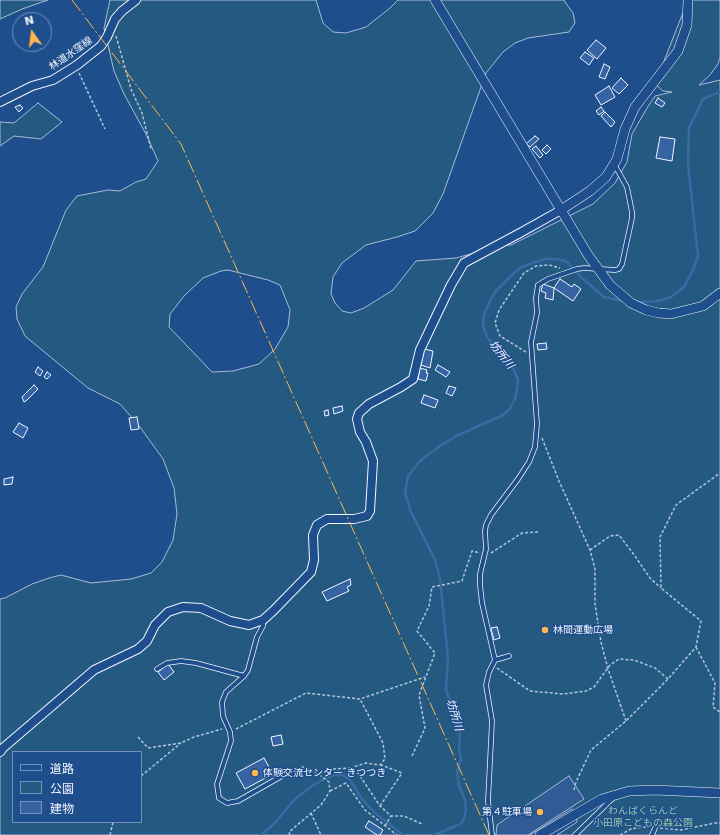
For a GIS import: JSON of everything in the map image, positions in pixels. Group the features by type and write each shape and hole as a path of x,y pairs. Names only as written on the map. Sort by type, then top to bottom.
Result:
{"street":[{"name":"林道水窪線","path":"0,102 32,86 53,80 76,66 101,46 115,19 122,11 136,0"},
{"path":"435,0 463,49 588,255 615,290 631,303 646,310 671,314 703,306 720,293"},
{"path":"0,752 9,742 94,670 138,650 147,641 155,625 168,612 183,607 201,608 230,621 249,625 263,620 311,572 314,560 313,535 317,525 327,519 354,519 366,516 370,511 373,461 366,442 360,432 357,419 359,412 369,404 401,387 412,378 420,350 451,285 464,263 520,234 561,210 590,191 606,176 617,159 625,129 635,107 678,51 687,25 688,0"},
{"path":"540,835 602,799 629,791 655,790 720,793"}],"lane":[{"path":"492,835 488,801 492,721 486,685 489,672 495,660 482,603 480,585 480,574 486,554 486,525 491,514 529,462 535,447 537,424 531,342 538,313 536,298 538,286 548,279 577,269 615,270 619,269 622,264 632,218 627,188 614,163"},
{"path":"263,620 263,626 257,637 250,666 244,676 228,690 222,702 223,716 229,730 231,742 217,784 218,798 227,803 238,801 287,773"},
{"path":"495,660 509,656"},
{"path":"157,669 167,663 181,661 196,663 244,676"},
{"path":"575,835 616,795"},
{"path":"652,835 655,828"}],"path":[{"path":"112,25 131,89 142,113 151,149"},
{"path":"76,66 105,129"},
{"path":"532,355 500,336 495,323 499,310 524,273 536,266 560,268 564,273"},
{"path":"543,438 559,481 590,550 595,569 595,604 608,669 626,721"},
{"path":"661,588 660,537 676,505 720,473"},
{"path":"412,756 425,728 419,696 435,653 417,631 429,606 432,588 462,581 472,551 490,554 522,533 538,532"},
{"path":"574,790 576,782 591,750 626,721 668,679 696,647 701,621 650,578 619,535 610,536 590,550"},
{"path":"696,647 715,683 713,707 720,712"},
{"path":"493,665 530,691 563,694 586,691 594,687 610,665 619,659 634,660 655,668 668,679"},
{"path":"138,737 148,748 181,742 194,737 229,730 306,693 360,699 425,678"},
{"path":"360,699 383,743 385,759 380,765"},
{"path":"142,775 181,742"},
{"path":"319,774 332,769 350,768 366,763 380,765 402,773 380,806"},
{"path":"287,773 303,767 319,774 328,782 330,791"},
{"path":"350,768 358,773 380,806 391,816 404,816 422,824"},
{"path":"290,835 289,832 312,813 330,791 346,783 365,810 397,835"},
{"path":"312,813 321,835"},
{"path":"385,826 391,816"},
{"path":"620,835 631,829 642,826 655,828 665,827 681,830 715,822 720,823"},
{"path":"110,835 113,823"}],"green space":[{"path":"0,0 48,0 12,12 12,14 0,19"},
{"name":"わんぱくらんど 小田原こどもの森公園","path":"110,0 316,0 323,23 333,32 346,33 366,27 398,0 564,0 573,13 575,23 569,32 528,38 515,43 503,52 486,73 443,194 433,213 415,231 366,245 342,263 333,277 331,294 335,303 342,311 351,313 364,308 393,290 416,261 456,258 503,245 511,245 593,204 615,183 627,162 632,134 655,96 672,92 663,91 655,84 688,0 720,0 720,57 718,64 710,75 699,85 720,80 720,835 557,835 577,822 577,816 572,809 530,835 0,835 0,599 5,598 32,584 61,575 91,583 131,579 151,573 162,562 173,540 177,514 174,488 163,459 140,427 120,404 88,388 25,336 17,319 16,307 22,294 43,267 66,210 77,196 108,190 120,191 136,182 146,179 158,161 114,71 104,28","holes":["228,270 268,280 280,285 290,310 288,327 275,349 259,364 233,371 212,372 169,327 170,314 184,296 203,278"]},
{"path":"38,103 62,122 41,139 14,136 0,146 0,122 14,123"}],"shaded area":[{"name":"第４駐車場","path":"569,776 584,799 528,835 496,835 497,825"}],"building":[{"path":"596,40 606,48 597,59 587,50"},
{"path":"585,52 594,58 589,65 580,58"},
{"path":"604,64 610,67 605,79 599,77"},
{"path":"621,78 628,85 619,94 612,88"},
{"path":"609,86 615,97 601,105 595,95"},
{"path":"658,98 665,103 662,107 655,103"},
{"path":"20,105 23,108 19,112 15,107"},
{"path":"601,107 604,111 599,115 596,111"},
{"path":"605,112 615,122 611,127 601,116"},
{"path":"535,136 539,139 530,147 526,144"},
{"path":"660,137 675,139 672,161 656,158"},
{"path":"547,145 551,149 546,154 542,150"},
{"path":"536,146 543,155 540,158 532,149"},
{"path":"560,279 572,287 574,284 581,289 573,301 554,288"},
{"path":"543,284 554,288 553,300 545,298 546,293 541,291"},
{"path":"546,343 547,349 538,350 537,344"},
{"path":"424,349 433,351 430,368 421,365"},
{"path":"438,365 450,372 446,377 435,370"},
{"path":"38,367 43,371 40,376 35,372"},
{"path":"420,368 427,370 426,373 428,373 426,381 418,379"},
{"path":"47,372 51,375 47,379 44,377"},
{"path":"34,385 38,389 24,402 22,397"},
{"path":"449,386 456,388 452,396 446,393"},
{"path":"424,395 438,400 435,408 421,403"},
{"path":"342,406 343,411 334,414 333,408"},
{"path":"328,410 329,415 325,416 324,411"},
{"path":"137,417 139,429 131,430 129,418"},
{"path":"19,423 28,428 23,438 13,432"},
{"path":"13,477 12,484 4,485 4,479"},
{"path":"350,579 351,585 347,587 349,591 327,601 322,592"},
{"path":"497,627 500,638 494,640 491,628"},
{"path":"168,664 174,672 164,680 158,672"},
{"path":"281,735 283,744 273,746 271,737"},
{"name":"体験交流センター きつつき","path":"264,758 273,774 245,789 236,773"},
{"path":"369,821 383,830 380,835 377,835 365,827"}],"waterway":[{"name":"坊所川","path":"636,302 658,301 671,297 684,287 693,270 698,256 688,165 689,128 703,99 720,92"},
{"name":"坊所川","path":"433,835 462,823 466,810 465,800 459,785 457,772 461,759 459,749 460,729 446,690 448,659 440,578 435,560 411,512 405,493 408,476 421,460 440,446 456,436 501,416 509,410 515,399 518,380 514,370 487,337 483,325 484,315 495,292 513,274 522,267 546,259 566,261 581,277 604,297 623,301"},
{"name":"坊所川","path":"261,835 275,823 295,799 312,786 334,775 343,775 350,780 362,799 375,813 403,835"}],"power":[{"path":"72,0 181,144 489,835"}],"place":[{"name":"林間運動広場","path":"545,630"},
{"name":"体験交流センター きつつき","path":"255,773"},
{"name":"第４駐車場","path":"540,812"}]}
